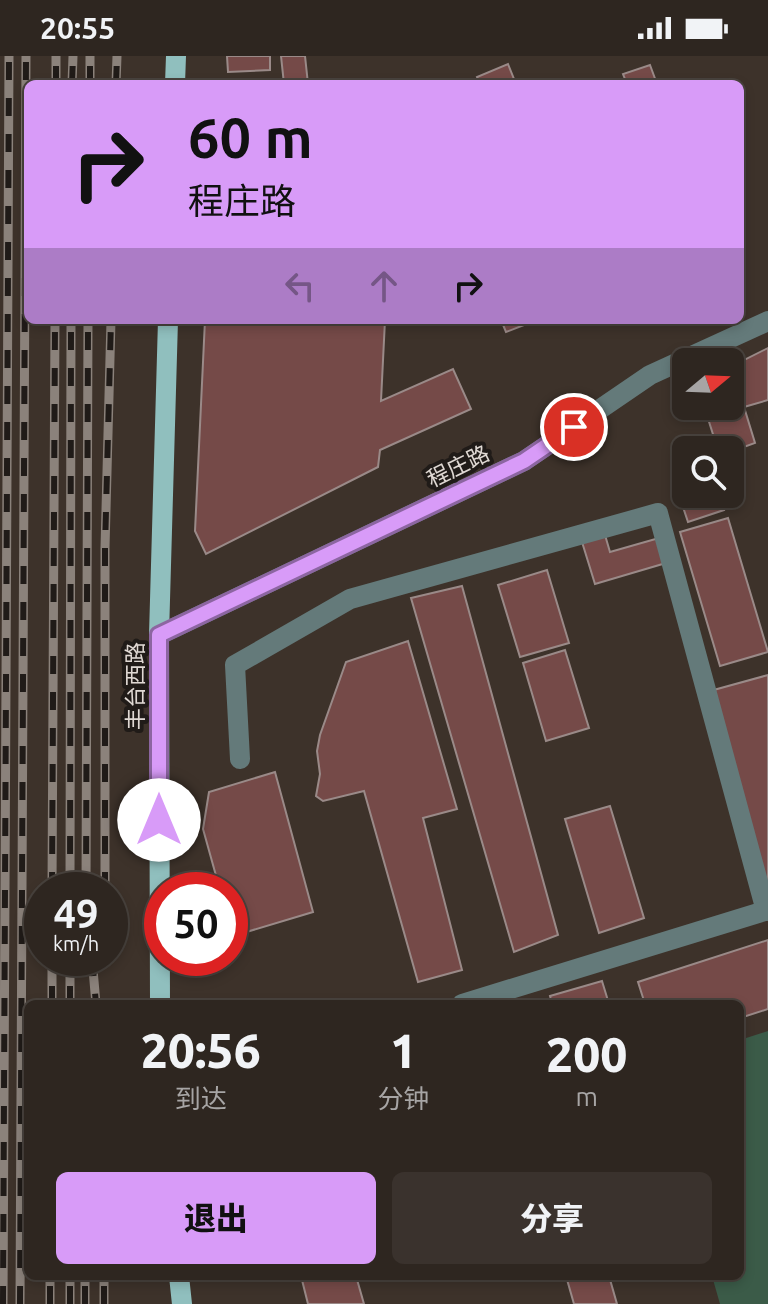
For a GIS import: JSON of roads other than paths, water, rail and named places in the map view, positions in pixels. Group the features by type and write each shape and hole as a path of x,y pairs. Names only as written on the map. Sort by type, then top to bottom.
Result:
{"main road":[{"path":"175,80 176,56"},
{"name":"丰台西路","path":"160,1000 159,635 168,324"},
{"path":"179,1280 182,1304"}],"street":[{"name":"程庄路","path":"159,635 524,461 650,375 768,321"},
{"path":"240,759 235,665 350,599 658,513 767,910 475,1000"}],"railway":[{"path":"3,1304 9,56"},
{"path":"26,56 26,80"},
{"path":"56,56 56,80"},
{"path":"72,80 73,56"},
{"path":"90,56 90,80"},
{"path":"116,80 117,56"},
{"path":"20,1304 25,324"},
{"path":"52,872 55,324"},
{"path":"70,872 71,324"},
{"path":"86,872 88,324"},
{"path":"105,872 105,548 111,324"},
{"path":"52,976 52,1000"},
{"path":"70,976 70,1000"},
{"path":"94,976 96,1000"},
{"path":"50,1280 50,1304"},
{"path":"70,1280 70,1304"},
{"path":"85,1280 85,1304"},
{"path":"104,1280 104,1304"}]}
